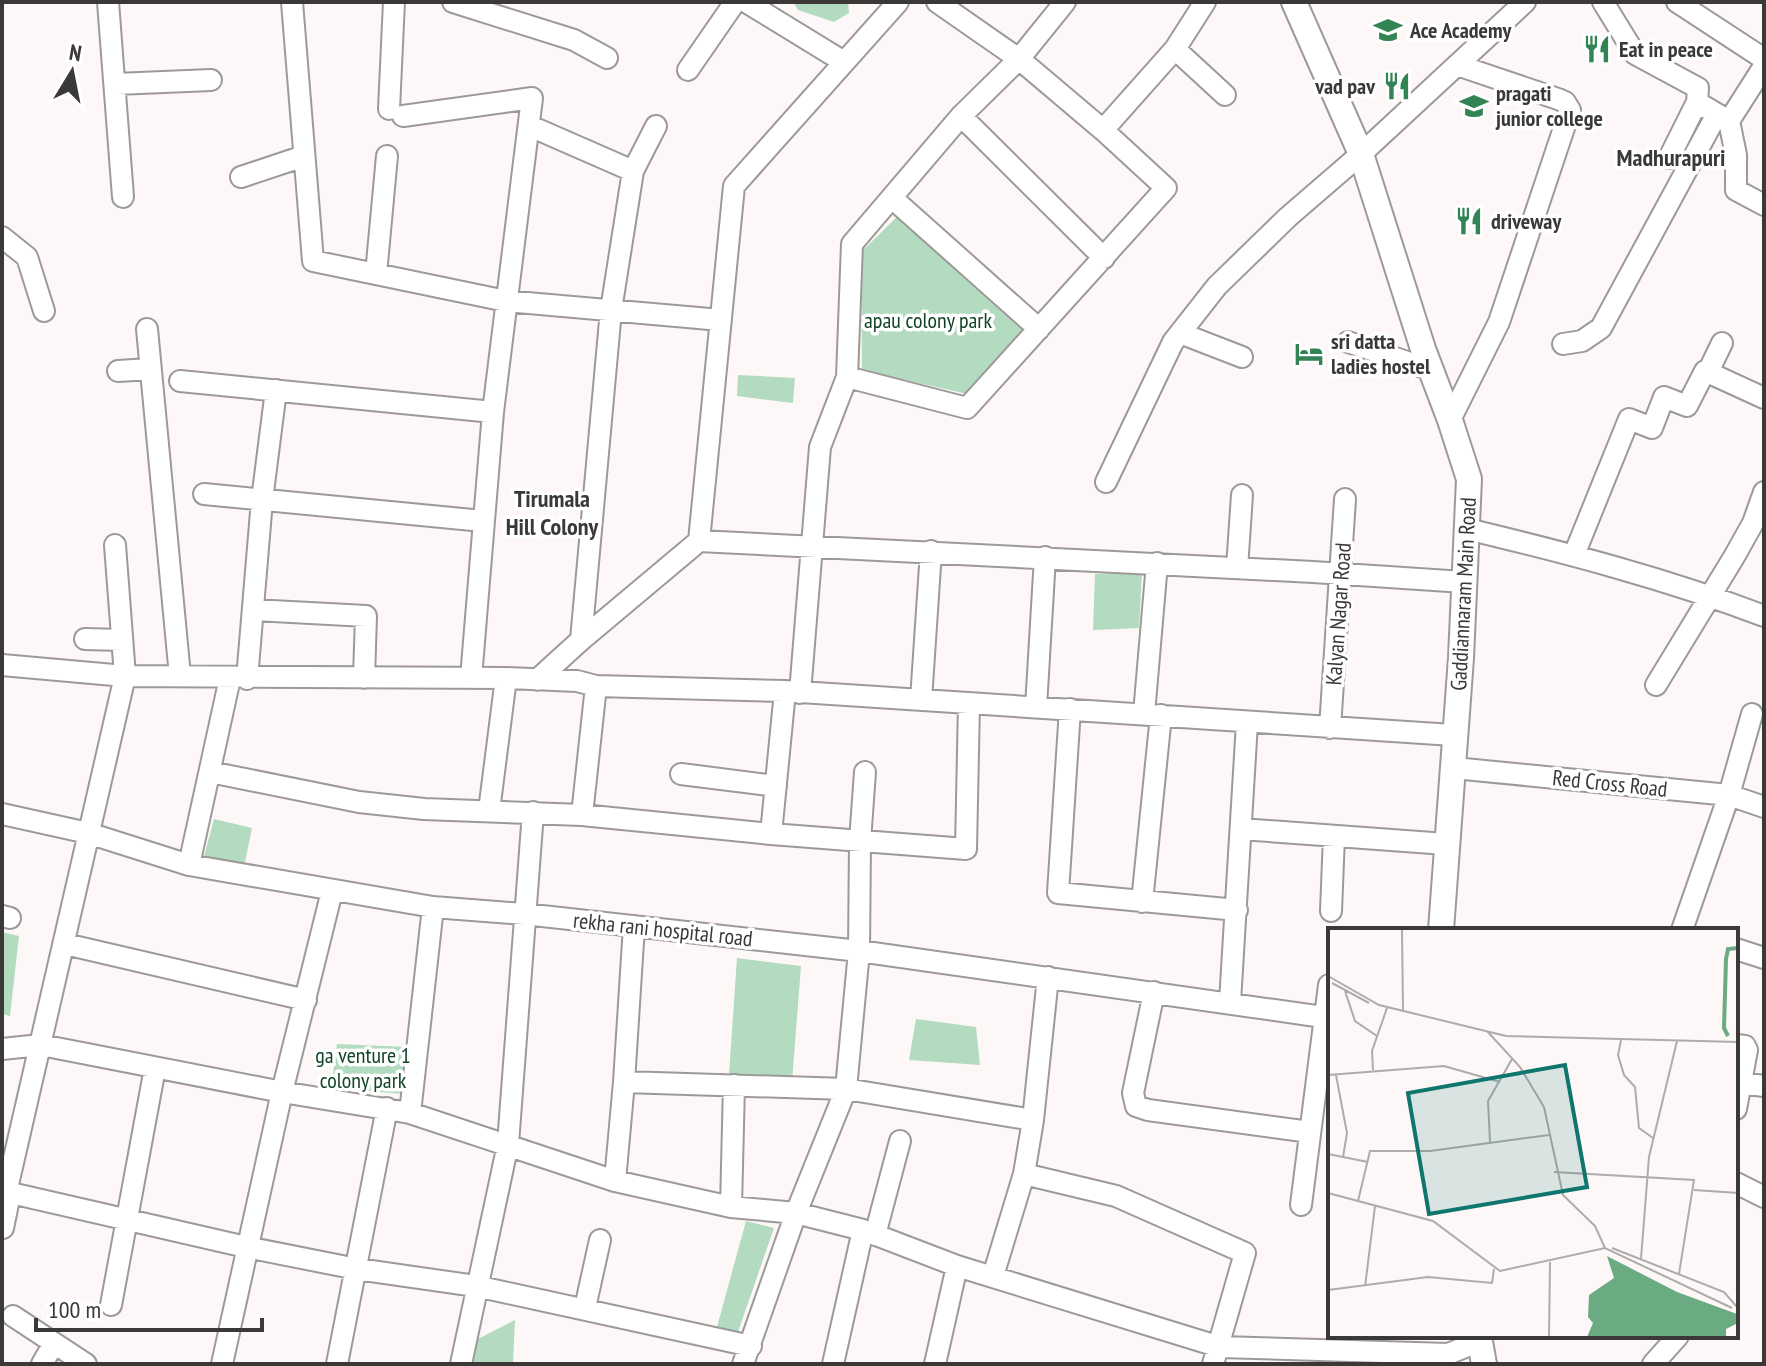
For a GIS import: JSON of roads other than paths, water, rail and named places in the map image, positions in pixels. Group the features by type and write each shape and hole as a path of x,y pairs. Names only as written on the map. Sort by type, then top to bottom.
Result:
{"main road":[{"name":"Gaddiannaram Main Road","path":"1294,2 1361,154 1469,479 1461,658 1441,928"}],"street":[{"path":"108,2 123,197"},
{"path":"292,2 313,261 506,301 721,320"},
{"path":"394,2 396,112 532,98 493,412 471,678"},
{"path":"453,2 574,40 607,58"},
{"path":"688,70 735,2"},
{"path":"746,2 844,62"},
{"path":"699,541 734,186 898,2"},
{"path":"847,377 967,408 1166,188 1019,59 937,2"},
{"path":"771,834 812,545 820,447 847,377 852,244 961,116 1019,59 1065,2"},
{"path":"1103,130 1175,49 1205,2"},
{"path":"1106,482 1173,342 1217,286 1288,217 1525,2"},
{"path":"1603,2 1635,54 1698,88 1697,102 1669,158"},
{"path":"1677,2 1764,59"},
{"path":"1175,49 1225,95"},
{"path":"1450,420 1499,322 1570,110 1565,102 1558,99 1457,65"},
{"path":"1563,344 1582,341 1601,328 1723,118 1764,66"},
{"path":"116,84 211,80"},
{"path":"1697,102 1723,118 1736,155 1736,190 1764,205"},
{"path":"961,116 1104,258"},
{"path":"530,126 633,171"},
{"path":"581,640 611,310 633,171 656,126"},
{"path":"241,177 304,156"},
{"path":"376,274 387,156"},
{"path":"892,198 1039,329"},
{"path":"2,237 27,257 44,311"},
{"path":"147,329 180,676"},
{"path":"1180,333 1242,357"},
{"path":"1348,342 1431,370"},
{"path":"1708,372 1722,343"},
{"path":"118,371 150,369"},
{"path":"1574,555 1629,419 1652,428 1664,397 1687,406 1705,371 1764,398"},
{"path":"180,381 493,412"},
{"path":"189,865 253,610 262,500 276,390"},
{"path":"1656,685 1753,523 1764,492"},
{"path":"204,494 483,521"},
{"path":"1237,568 1242,495"},
{"name":"Kalyan Nagar Road","path":"1330,728 1345,499"},
{"path":"1467,529 1574,555 1709,595 1764,616"},
{"path":"537,680 699,541 1157,563 1464,582"},
{"path":"3,1228 6,1193 125,676 115,545"},
{"path":"921,700 931,551"},
{"path":"1036,707 1045,557"},
{"path":"1142,902 1157,563"},
{"path":"253,610 366,616 364,678"},
{"path":"85,639 122,640"},
{"path":"2,665 125,676 577,681 596,686 792,692 1453,735"},
{"path":"489,811 506,678"},
{"path":"582,815 596,686"},
{"path":"210,772 359,802 424,809 582,815 966,849 969,703"},
{"path":"1070,709 1058,893 1237,910"},
{"path":"1683,928 1729,795 1752,714"},
{"path":"1230,1002 1247,723"},
{"name":"Red Cross Road","path":"1454,768 1729,795 1764,807"},
{"path":"6,1193 246,1247 585,1308 747,1355 796,1213 846,1089 859,951 860,841 865,772"},
{"path":"681,774 776,786"},
{"path":"461,1364 508,1144 533,812"},
{"name":"rekha rani hospital road","path":"2,814 88,833 189,865 433,907 859,951 1328,1018"},
{"path":"1241,829 1446,844"},
{"path":"1331,911 1334,836"},
{"path":"222,1364 282,1092 332,891"},
{"path":"410,1113 433,907"},
{"path":"615,1181 634,926"},
{"path":"65,944 306,1000"},
{"path":"1738,950 1764,958"},
{"path":"993,1276 1024,1174 1033,1120 1048,977"},
{"path":"1154,992 1133,1093 1136,1106 1310,1132"},
{"path":"1301,1205 1328,1018"},
{"path":"2,1049 41,1045 282,1092 410,1113 615,1181 731,1207 796,1213 869,1232 957,1266 1216,1356 1448,1354 1481,1347"},
{"path":"1738,1046 1746,1048 1738,1099"},
{"path":"111,1305 155,1068"},
{"path":"624,1082 846,1089 1033,1120"},
{"path":"1741,1083 1764,1086"},
{"path":"731,1207 734,1085"},
{"path":"337,1364 387,1108"},
{"path":"833,1364 869,1232 900,1141"},
{"path":"1024,1174 1116,1196 1245,1253 1216,1356"},
{"path":"1738,1184 1764,1197"},
{"path":"585,1308 600,1240"},
{"path":"935,1364 957,1266"},
{"path":"13,1316 86,1364"},
{"path":"1653,1364 1676,1338"},
{"path":"42,1364 54,1343"}],"place":[{"name":"Ace Academy","path":"1388,30"},
{"name":"Eat in peace","path":"1597,49"},
{"name":"vad pav","path":"1397,86"},
{"name":"pragati junior college","path":"1474,106"},
{"name":"driveway","path":"1469,221"},
{"name":"sri datta ladies hostel","path":"1309,354"}],"district":[{"name":"Madhurapuri","path":"1671,157"},
{"name":"Tirumala Hill Colony","path":"552,512"}],"park label":[{"name":"apau colony park","path":"928,320"},
{"name":"ga venture 1 colony park","path":"363,1068"}]}
